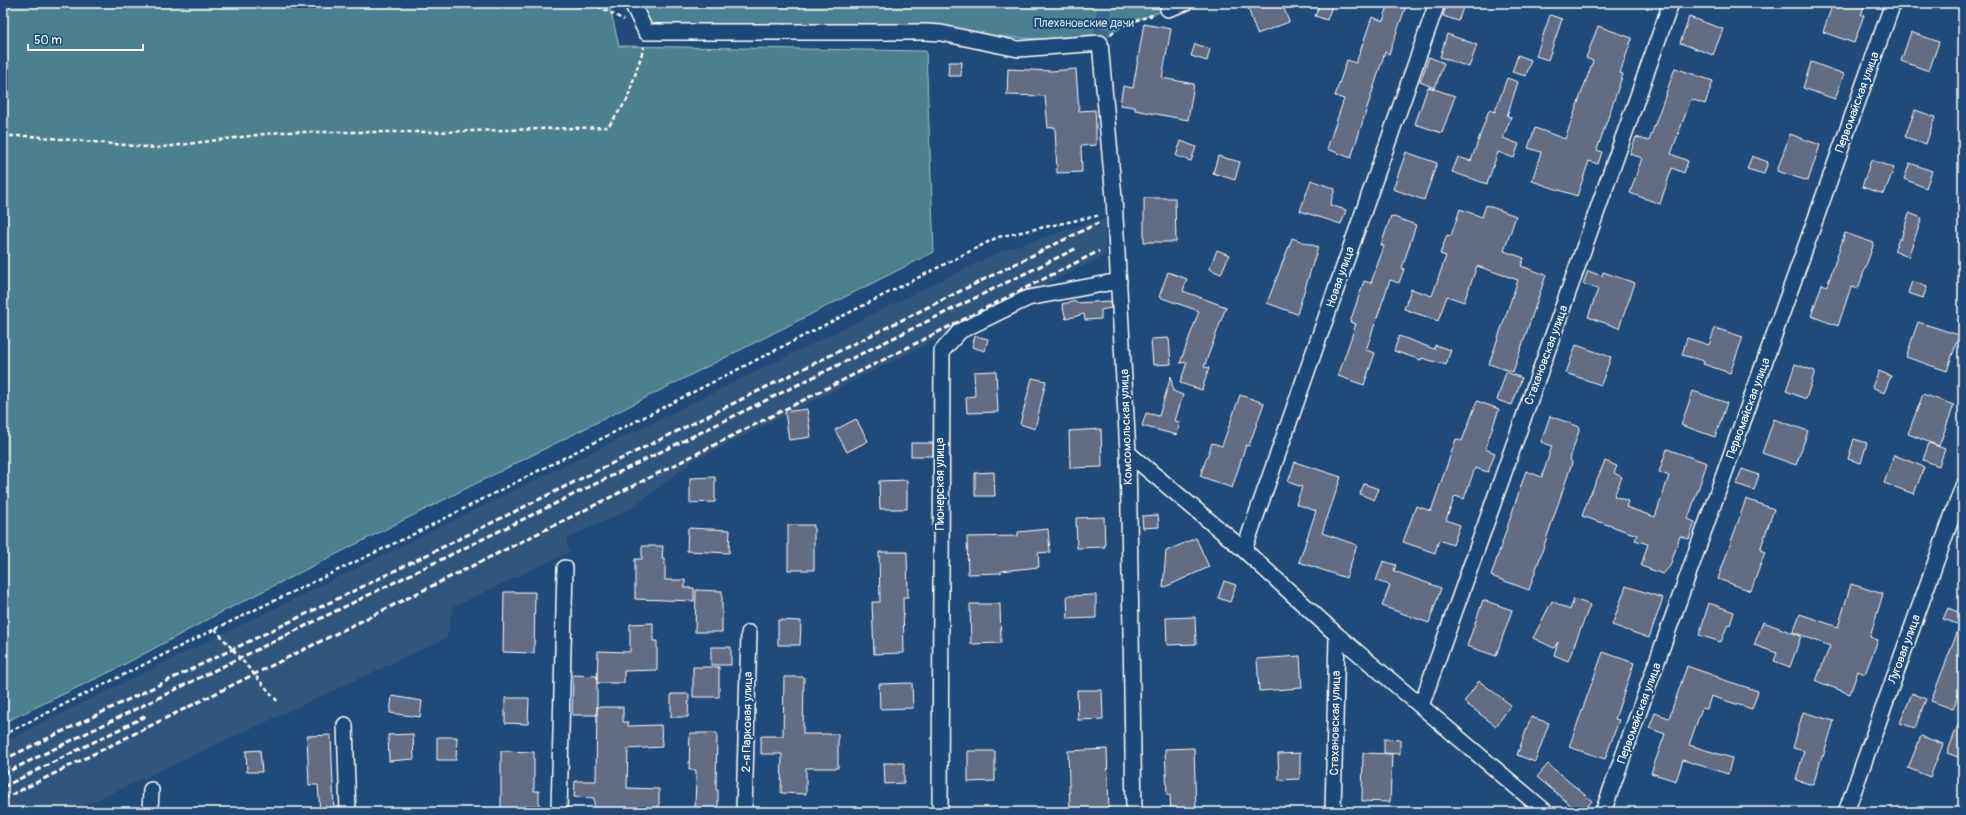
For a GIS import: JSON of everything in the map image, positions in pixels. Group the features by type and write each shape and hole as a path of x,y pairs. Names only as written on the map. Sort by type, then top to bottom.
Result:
{"street":[{"path":"632,3 646,32 925,32 941,33 1018,49 1100,43"},
{"path":"1168,9 1185,3"},
{"name":"Новая улица","path":"1244,550 1437,3"},
{"name":"Стахановская улица","path":"1421,706 1671,3"},
{"name":"Первомайская улица","path":"1603,812 1893,3"},
{"name":"Комсомольская улица","path":"1100,43 1115,212 1128,453 1134,812"},
{"name":"Пионерская улица","path":"940,812 940,374 942,351 960,331 1028,298 1119,281"},
{"path":"1128,453 1244,550 1337,635 1546,812"},
{"name":"Луговая улица","path":"1846,812 1963,486"},
{"path":"559,812 565,568"},
{"name":"2-я Парковая улица","path":"744,812 749,633"},
{"name":"Стахановская улица","path":"1333,812 1337,635"},
{"path":"345,726 348,812"},
{"path":"150,812 151,790"}],"path":[{"path":"3,136 30,136 156,148 281,132 437,132 608,127 627,100 642,54 646,32 592,3"},
{"path":"599,3 601,8"},
{"path":"1100,43 1121,26 1168,9"},
{"path":"3,735 215,629 420,531 998,236 1115,212"},
{"path":"215,629 279,702"}],"shaded area":[{"path":"1105,218 1105,255 693,461 631,509 566,539 569,552 453,607 447,638 71,812 3,812 3,742 1003,250"}],"green space":[{"path":"3,3 609,3 619,46 926,51 934,252 220,613 114,670 3,723"},
{"name":"Плехановские дачи","path":"632,3 1185,3 1121,26 1100,43 925,32 646,32"}],"building":[{"path":"1261,3 1282,3 1289,22 1257,34 1248,8"},
{"path":"1320,3 1333,3 1327,20 1315,16"},
{"path":"1389,3 1407,3 1389,54 1385,52 1351,158 1327,149 1344,99 1335,96 1347,60 1356,63 1372,17 1383,21"},
{"path":"1447,3 1465,3 1458,21 1443,16"},
{"path":"1833,3 1865,3 1861,15 1864,15 1854,43 1823,32"},
{"path":"1550,15 1562,19 1548,60 1536,56"},
{"path":"1689,17 1723,29 1713,55 1680,43"},
{"path":"1144,24 1171,29 1162,78 1194,84 1188,120 1135,110 1135,107 1120,105 1123,86 1133,88"},
{"path":"1598,26 1632,38 1620,73 1623,74 1597,150 1602,152 1598,164 1589,161 1577,196 1532,181 1541,152 1528,148 1535,128 1565,139 1593,61 1586,58"},
{"path":"1911,32 1939,42 1929,71 1901,61"},
{"path":"1447,34 1477,45 1469,67 1440,57"},
{"path":"1195,44 1210,49 1207,61 1191,56"},
{"path":"1518,55 1531,60 1526,76 1512,72"},
{"path":"1429,57 1444,63 1435,88 1420,82"},
{"path":"949,62 962,62 961,76 948,76"},
{"path":"1811,62 1844,74 1835,99 1803,88"},
{"path":"1675,68 1713,81 1705,104 1691,99 1671,154 1688,161 1684,173 1672,168 1660,204 1630,193 1642,158 1630,154 1636,137 1649,141"},
{"path":"1008,69 1051,71 1076,69 1079,111 1095,110 1096,126 1096,145 1081,146 1082,172 1057,173 1055,127 1048,128 1045,96 1007,95"},
{"path":"1507,78 1518,82 1507,116 1511,117 1503,138 1519,144 1514,158 1498,152 1487,184 1452,172 1458,157 1471,161 1489,110 1495,112"},
{"path":"1428,87 1455,96 1442,133 1415,124"},
{"path":"1915,110 1935,117 1926,144 1905,137"},
{"path":"1790,134 1820,145 1808,181 1777,171"},
{"path":"1181,141 1196,147 1191,161 1176,156"},
{"path":"1406,152 1437,163 1424,200 1393,189"},
{"path":"1218,156 1240,162 1235,180 1213,173"},
{"path":"1752,156 1768,162 1764,174 1747,169"},
{"path":"1871,160 1894,168 1884,194 1862,187"},
{"path":"1910,163 1932,171 1926,188 1904,179"},
{"path":"1311,180 1335,189 1330,205 1346,210 1341,224 1300,211"},
{"path":"1144,198 1175,198 1176,242 1144,242"},
{"path":"1486,205 1516,216 1504,251 1524,258 1521,266 1546,275 1513,372 1489,364 1518,280 1477,266 1464,302 1447,296 1438,321 1404,309 1411,289 1432,296 1446,256 1440,254 1447,235 1451,236 1460,209 1482,217"},
{"path":"1909,213 1922,218 1908,257 1894,251 1899,239 1901,239"},
{"path":"1391,216 1416,225 1402,268 1404,269 1399,283 1390,280 1366,350 1375,353 1364,385 1338,376 1356,324 1350,322 1364,281 1371,283 1384,246 1381,245"},
{"path":"1845,233 1874,243 1858,289 1851,287 1838,326 1811,316 1822,284 1827,286"},
{"path":"1292,238 1318,247 1297,314 1267,303"},
{"path":"1217,250 1229,255 1221,274 1209,269"},
{"path":"1588,271 1602,276 1603,272 1635,283 1619,328 1588,317 1598,289 1583,284"},
{"path":"1168,272 1187,279 1183,291 1226,307 1204,367 1209,368 1202,390 1180,383 1187,362 1180,363 1199,311 1159,297"},
{"path":"1912,281 1927,287 1923,298 1908,293"},
{"path":"1076,301 1076,303 1110,301 1111,308 1101,310 1101,319 1085,320 1084,314 1066,319 1062,304"},
{"path":"1918,322 1959,335 1947,371 1906,357"},
{"path":"1715,328 1743,337 1730,373 1703,364 1704,361 1682,355 1687,338 1709,345"},
{"path":"975,336 988,339 985,351 972,347"},
{"path":"1399,336 1434,349 1435,345 1451,350 1446,365 1422,358 1421,360 1394,351"},
{"path":"1169,338 1171,364 1153,365 1151,339"},
{"path":"1576,345 1611,357 1601,385 1566,373"},
{"path":"1795,364 1815,371 1806,399 1786,391"},
{"path":"996,371 998,412 967,413 966,397 975,396 974,372"},
{"path":"1879,371 1891,376 1884,393 1872,387"},
{"path":"1506,372 1522,378 1512,405 1497,400"},
{"path":"1171,376 1173,391 1183,395 1175,421 1180,422 1177,435 1142,426 1146,413 1159,416"},
{"path":"1032,378 1046,381 1035,429 1020,424"},
{"path":"1693,391 1727,403 1715,437 1681,425"},
{"path":"1923,394 1954,405 1939,446 1908,434"},
{"path":"1240,395 1264,403 1249,446 1246,445 1232,488 1200,476 1212,443 1222,446"},
{"path":"1477,401 1499,409 1485,449 1495,453 1488,472 1475,468 1464,499 1455,496 1446,520 1460,525 1453,545 1439,540 1435,553 1403,542 1416,506 1431,511 1456,439 1462,441"},
{"path":"807,409 811,437 789,440 785,412"},
{"path":"1550,416 1580,427 1570,459 1572,463 1529,590 1491,576 1526,471 1542,477 1552,446 1541,442"},
{"path":"856,419 868,441 847,452 835,430"},
{"path":"1774,419 1808,431 1796,465 1762,453"},
{"path":"1101,429 1102,467 1070,468 1069,431"},
{"path":"1854,439 1867,443 1861,463 1848,459"},
{"path":"911,443 933,443 933,456 911,456"},
{"path":"1929,443 1945,449 1939,466 1923,460"},
{"path":"1667,449 1707,463 1688,519 1695,522 1689,539 1680,536 1670,566 1663,574 1641,566 1648,544 1635,540 1637,535 1582,516 1605,461 1617,466 1614,473 1622,477 1614,496 1628,501 1626,507 1655,517 1669,476 1659,472"},
{"path":"1894,455 1924,467 1914,494 1884,483"},
{"path":"1295,462 1341,477 1322,533 1357,545 1346,578 1299,562 1316,511 1296,504 1302,487 1288,482"},
{"path":"1742,469 1759,475 1754,490 1736,484"},
{"path":"994,472 995,496 975,496 975,473"},
{"path":"715,477 715,502 690,503 690,478"},
{"path":"907,480 907,509 880,509 879,481"},
{"path":"1364,484 1379,489 1374,500 1360,494"},
{"path":"1746,499 1774,509 1760,550 1765,552 1751,591 1718,579"},
{"path":"1158,515 1159,527 1143,528 1142,516"},
{"path":"1104,517 1105,547 1077,548 1076,518"},
{"path":"788,525 814,525 814,570 788,570"},
{"path":"688,528 730,530 729,553 687,551"},
{"path":"1048,529 1050,552 1038,553 1039,567 1001,571 1001,573 968,574 967,537 1018,536 1018,532"},
{"path":"1196,538 1209,567 1163,588 1166,551"},
{"path":"642,546 663,546 662,559 665,559 665,580 685,580 685,588 694,588 694,601 635,599 635,559 642,559"},
{"path":"879,552 907,552 908,597 903,597 904,653 874,654 872,602 880,602"},
{"path":"1383,561 1396,565 1394,571 1441,588 1429,623 1382,606 1390,585 1376,581"},
{"path":"1224,581 1236,585 1230,602 1218,598"},
{"path":"1851,584 1883,594 1870,637 1878,640 1865,674 1858,671 1850,694 1816,681 1830,646 1793,632 1800,614 1838,627"},
{"path":"1626,586 1663,598 1649,638 1612,625"},
{"path":"696,590 722,591 722,632 695,632"},
{"path":"504,592 535,592 534,653 503,652"},
{"path":"1096,595 1096,618 1068,619 1067,596"},
{"path":"1574,599 1590,605 1568,661 1554,655 1558,642 1554,648 1533,638 1552,601 1570,610"},
{"path":"1483,600 1512,610 1496,656 1467,646"},
{"path":"1709,603 1734,612 1730,625 1728,624 1721,642 1699,635"},
{"path":"970,604 1000,604 1001,643 971,644"},
{"path":"1948,608 1963,614 1963,683 1953,709 1931,701 1960,625 1943,619"},
{"path":"1195,617 1196,644 1167,645 1166,618"},
{"path":"778,620 801,621 800,645 778,645"},
{"path":"1763,622 1801,636 1790,667 1774,661 1777,653 1754,645"},
{"path":"653,623 653,641 657,641 657,670 624,671 624,683 597,683 598,651 630,652 630,624"},
{"path":"711,647 731,647 731,665 711,665"},
{"path":"1603,652 1634,663 1615,719 1619,720 1605,759 1569,747"},
{"path":"1300,656 1302,688 1259,691 1257,659"},
{"path":"1687,666 1758,691 1752,709 1711,696 1707,709 1702,708 1689,745 1732,758 1728,774 1683,760 1676,781 1651,773 1665,734 1649,728 1655,713 1669,718"},
{"path":"693,667 719,667 719,697 693,697"},
{"path":"573,675 597,676 597,715 572,715"},
{"path":"784,677 804,677 803,734 838,734 838,768 806,768 806,794 781,793 782,754 761,754 761,736 783,736"},
{"path":"1479,681 1511,705 1496,726 1464,702"},
{"path":"912,683 913,708 880,709 879,684"},
{"path":"1077,690 1102,690 1103,719 1078,720"},
{"path":"1912,693 1926,699 1915,728 1900,723"},
{"path":"671,694 689,694 688,717 671,717"},
{"path":"392,696 422,701 420,717 390,713"},
{"path":"505,698 529,698 528,724 505,723"},
{"path":"597,707 623,707 623,722 628,722 628,726 661,725 662,747 628,749 627,788 659,789 659,811 621,810 621,812 594,812 594,798 574,797 575,781 596,781"},
{"path":"1803,712 1834,721 1813,785 1796,780 1804,751 1793,748"},
{"path":"1963,715 1963,759 1947,753"},
{"path":"1531,717 1549,723 1535,762 1517,755"},
{"path":"690,733 717,733 716,790 718,790 718,812 695,812 696,770 689,770"},
{"path":"413,734 414,759 389,761 388,735"},
{"path":"331,735 334,812 320,812 318,785 309,785 307,736"},
{"path":"1921,736 1943,744 1930,777 1908,768"},
{"path":"437,737 457,737 456,760 437,760"},
{"path":"1384,739 1400,740 1400,754 1384,753"},
{"path":"1194,748 1196,812 1171,812 1170,795 1167,795 1165,749"},
{"path":"1107,749 1109,812 1070,812 1068,751"},
{"path":"260,750 262,772 247,772 246,751"},
{"path":"501,751 534,752 534,791 539,791 539,806 526,806 526,812 501,812"},
{"path":"968,751 995,751 995,781 968,782"},
{"path":"1300,753 1300,779 1279,780 1278,754"},
{"path":"1363,753 1392,754 1390,802 1362,801"},
{"path":"884,763 904,763 904,783 885,784"},
{"path":"1548,764 1592,801 1582,812 1579,812 1537,777"}],"tunnel":[{"path":"1100,43 1105,3"}],"railway":[{"path":"3,760 368,584 1098,223"},
{"path":"3,774 1077,248"},
{"path":"3,799 601,502 1099,251"},
{"path":"3,787 146,716"}]}
